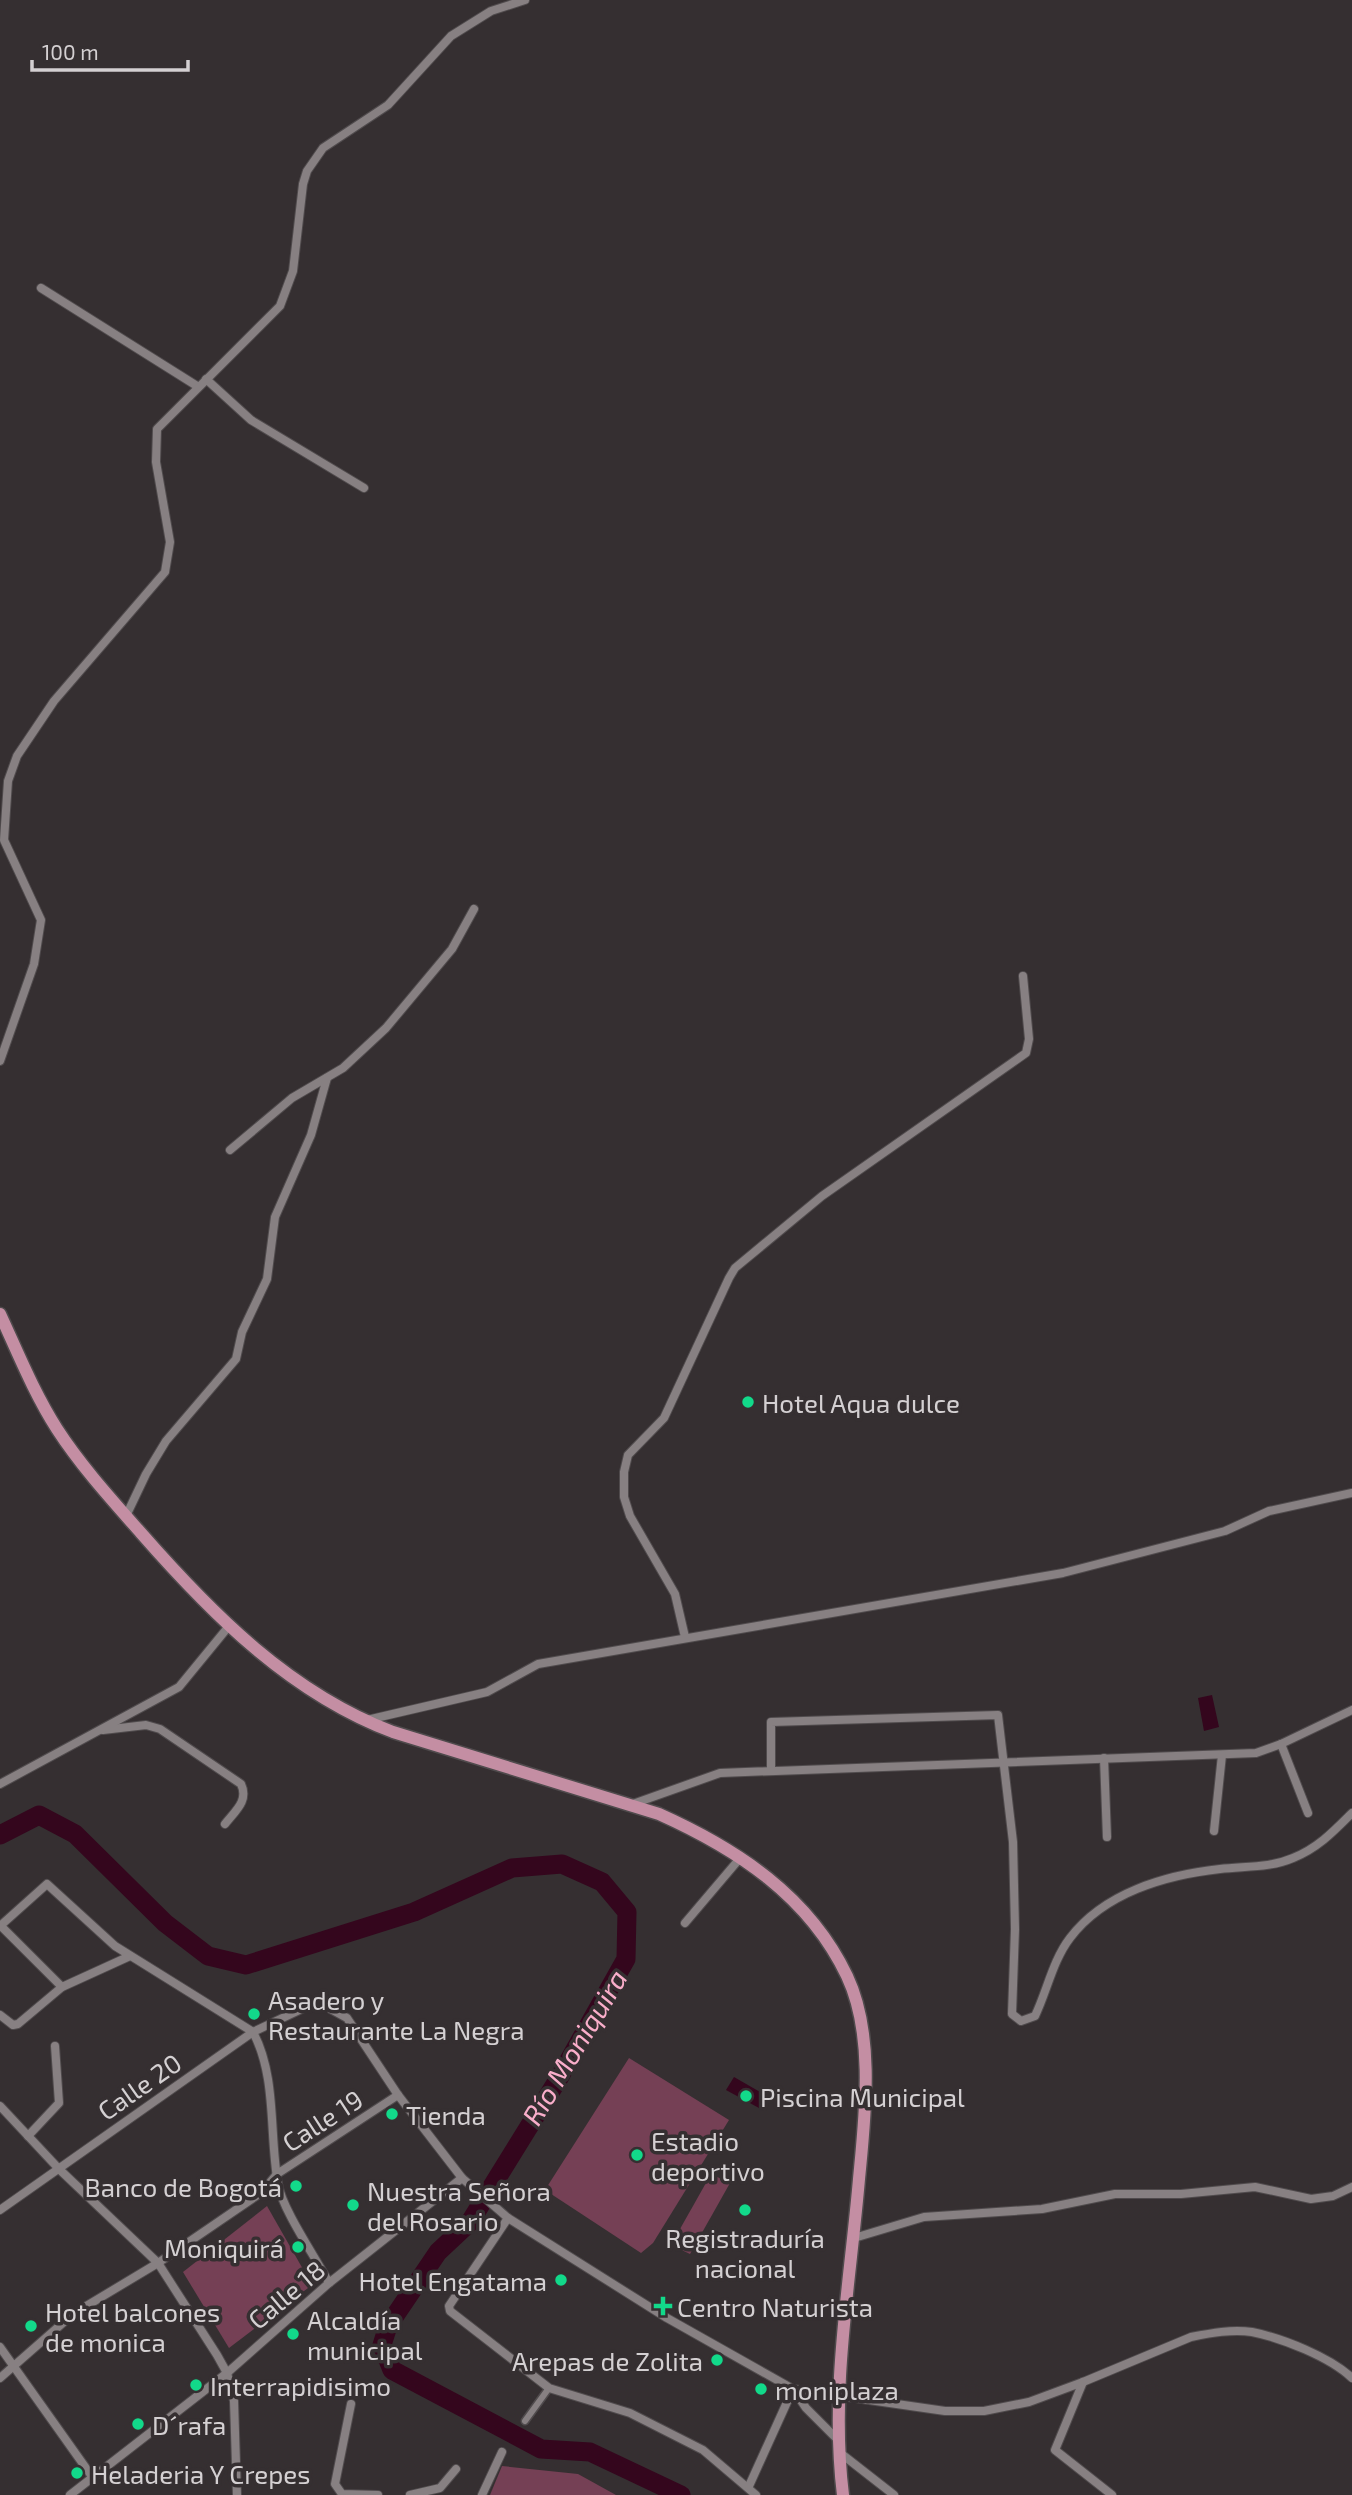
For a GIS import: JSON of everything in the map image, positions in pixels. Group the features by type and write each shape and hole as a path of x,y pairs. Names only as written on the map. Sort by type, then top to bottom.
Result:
{"main road":[{"path":"0,1314 56,1428 127,1517 229,1626 289,1677 363,1721 630,1805 692,1829 741,1857 789,1894 816,1927 848,1978 856,2004 867,2090 837,2394 843,2495"}],"street":[{"path":"0,1061 34,964 41,920 4,840 4,806 8,781 17,756 54,701 162,578 170,542 156,462 156,429 197,386 275,314 285,297 293,271 303,184 307,171 323,148 388,105 451,36 491,11 525,0"},
{"path":"41,288 197,386"},
{"path":"206,379 251,420 364,488"},
{"path":"230,1150 292,1098 343,1068 403,1010 452,949 474,909"},
{"path":"685,1637 675,1594 638,1532 626,1506 624,1472 628,1455 664,1418 735,1268 859,1169 1026,1053 1029,1039 1023,976"},
{"path":"127,1517 146,1474 166,1441 236,1359 242,1332 267,1279 275,1217 316,1121 327,1078"},
{"path":"363,1721 488,1692 538,1664 1063,1573 1225,1531 1269,1511 1352,1493"},
{"path":"0,1784 179,1687 229,1626"},
{"path":"630,1805 720,1773 1003,1765 1104,1758 1256,1753 1352,1710"},
{"path":"771,1770 771,1722 998,1715 1013,1842 1015,1929 1012,2014 1021,2021 1035,2016 1070,1937 1111,1900 1187,1875 1266,1866 1294,1858 1317,1846 1352,1814"},
{"path":"97,1731 146,1725 160,1729 241,1784 245,1793 244,1800 225,1824"},
{"path":"1281,1744 1308,1813"},
{"path":"1214,1831 1222,1755"},
{"path":"1104,1758 1107,1837"},
{"path":"685,1923 741,1857"},
{"path":"62,1987 1,1926 47,1884 130,1956 253,2032 264,2051 280,2193 329,2283"},
{"path":"0,2015 13,2025 18,2024 62,1987 130,1956"},
{"name":"Calle 20","path":"0,2210 253,2032 308,2006 327,2007 347,2018 398,2095"},
{"path":"28,2136 59,2104 55,2046"},
{"path":"398,2095 462,2178 508,2218 667,2318 793,2389 946,2410 984,2411 1029,2402 1191,2337 1219,2331 1252,2332 1305,2351 1342,2369 1352,2378"},
{"name":"Calle 19","path":"0,2378 73,2314 158,2263 262,2192 277,2174 398,2095"},
{"path":"0,2106 59,2169 158,2263 227,2372 234,2401 237,2495"},
{"name":"Calle 18","path":"70,2495 227,2372 329,2283 462,2178"},
{"path":"854,2238 924,2217 1042,2209 1115,2194 1181,2194 1255,2187 1311,2199 1333,2196 1352,2187"},
{"path":"508,2218 449,2309 549,2388 630,2413 703,2449 749,2486 756,2495"},
{"path":"0,2347 93,2478"},
{"path":"1083,2382 1055,2449 1101,2491 1112,2495"},
{"path":"525,2421 549,2388"},
{"path":"793,2389 839,2446 894,2495"},
{"path":"749,2486 793,2389"},
{"path":"351,2404 335,2484 342,2494 378,2495"},
{"path":"482,2495 502,2452"},
{"path":"410,2495 440,2488 456,2469"}],"shaded area":[{"path":"1212,1695 1219,1727 1204,1731 1198,1698"},
{"name":"Estadio deportivo","path":"629,2058 729,2120 653,2243 641,2253 545,2190"},
{"path":"734,2077 767,2096 759,2108 726,2090"},
{"path":"711,2174 730,2183 690,2254 671,2245"},
{"path":"267,2206 312,2285 229,2348 183,2272"},
{"path":"502,2466 578,2474 616,2495 490,2495"}],"waterway":[{"name":"Río Moniquira","path":"0,1835 39,1815 75,1834 165,1923 208,1956 246,1965 414,1912 512,1868 562,1864 602,1882 627,1912 626,1959 559,2078 470,2222 438,2252 388,2326 382,2345 392,2370 541,2449 590,2452 681,2495"}],"place":[{"name":"Hotel Aqua dulce","path":"748,1402"},
{"name":"Asadero y Restaurante La Negra","path":"254,2014"},
{"name":"Piscina Municipal","path":"746,2096"},
{"name":"Tienda","path":"392,2114"},
{"name":"Estadio deportivo","path":"637,2155"},
{"name":"Banco de Bogotá","path":"296,2186"},
{"name":"Nuestra Señora del Rosario","path":"353,2205"},
{"name":"Registraduría nacional","path":"745,2210"},
{"name":"Moniquirá","path":"298,2247"},
{"name":"Hotel Engatama","path":"561,2280"},
{"name":"Centro Naturista","path":"663,2306"},
{"name":"Hotel balcones de monica","path":"31,2326"},
{"name":"Alcaldía municipal","path":"293,2334"},
{"name":"Arepas de Zolita","path":"717,2360"},
{"name":"Interrapidisimo","path":"196,2385"},
{"name":"moniplaza","path":"761,2389"},
{"name":"D´rafa","path":"138,2424"},
{"name":"Heladeria Y Crepes","path":"77,2473"}]}
